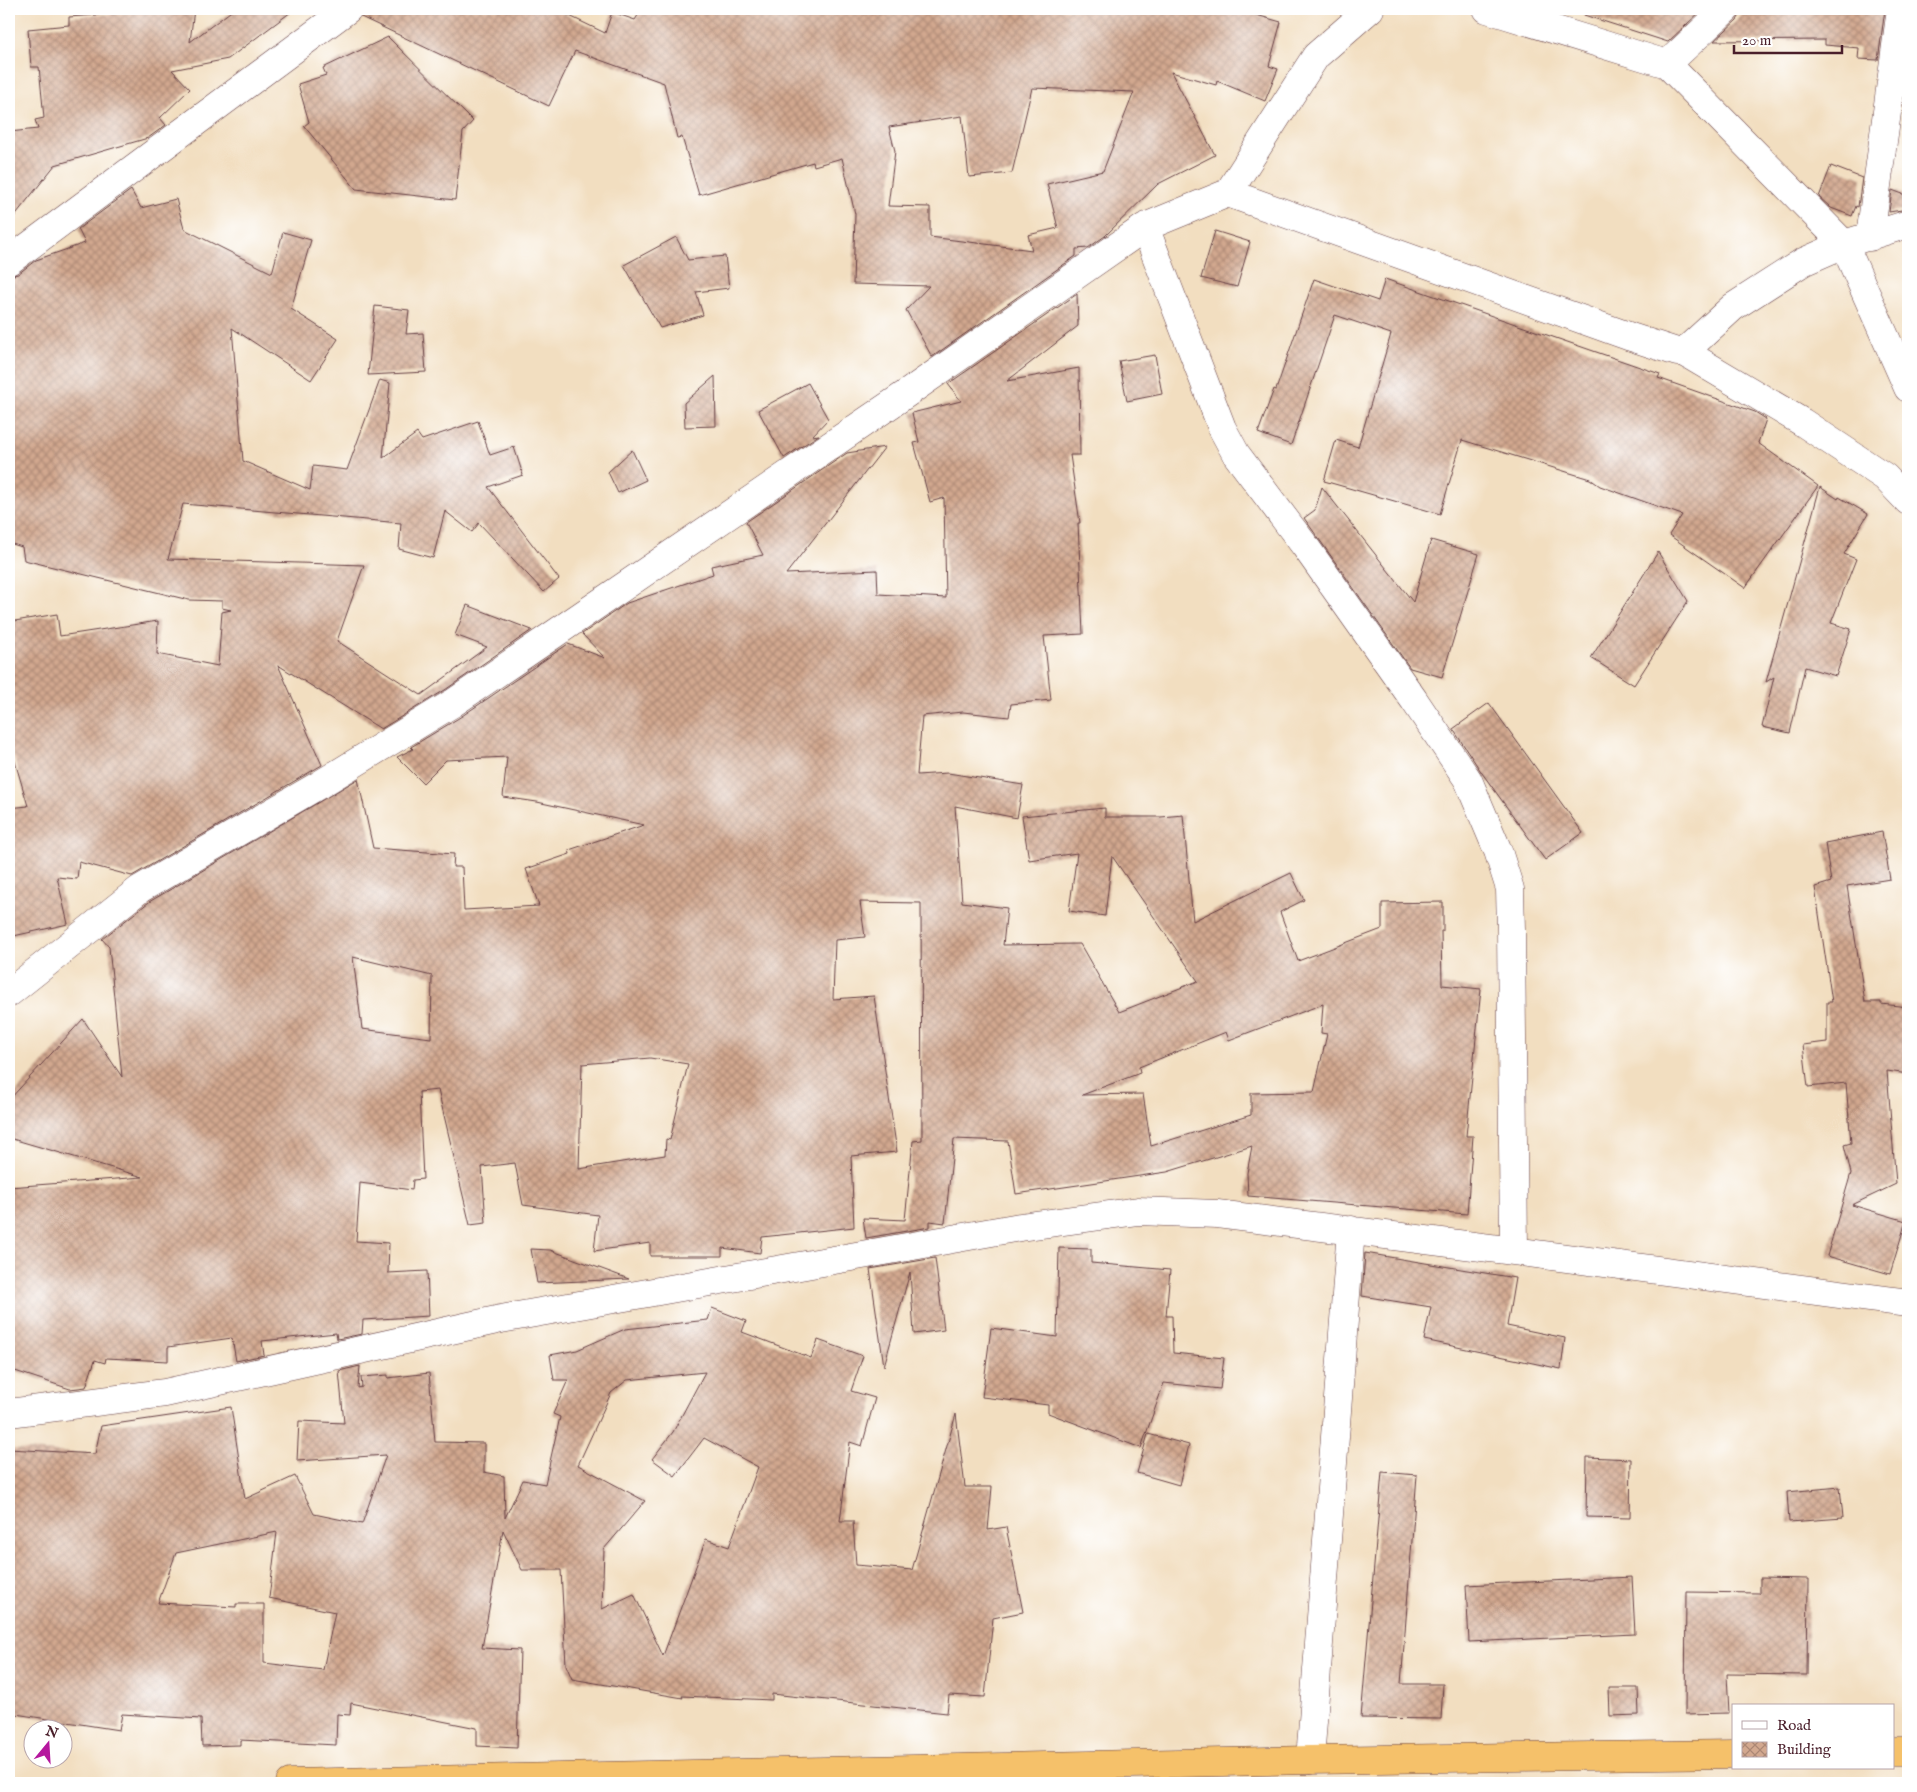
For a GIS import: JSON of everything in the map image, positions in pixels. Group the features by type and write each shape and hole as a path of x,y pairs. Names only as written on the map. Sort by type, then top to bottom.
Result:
{"highway":[{"path":"1894,1751 1908,1751"},
{"path":"290,1783 1310,1760 1732,1754"}],"street":[{"path":"9,261 348,9"},
{"path":"9,993 140,888 320,785 453,703 906,394 1145,228 1228,193 1316,56 1370,9"},
{"path":"1487,9 1667,64 1844,244 1908,388"},
{"path":"1667,64 1726,9"},
{"path":"1870,237 1900,9"},
{"path":"1228,193 1631,338 1677,352 1684,352 1802,422 1885,477 1908,501"},
{"path":"1684,352 1733,307 1803,262 1844,244 1908,224"},
{"path":"1145,228 1222,428 1236,454 1311,554 1468,780 1498,851 1510,889 1512,930 1514,1251"},
{"path":"9,1413 165,1393 501,1319 1020,1227 1138,1212 1217,1214 1908,1303"},
{"path":"1310,1760 1351,1230"}],"building":[{"path":"150,9 194,9 190,42 234,9 295,9 228,59 172,70 190,89 160,118 166,125 148,138 55,165 9,223 9,132 38,129 35,120 44,118 39,67 31,67 28,29 69,25 69,17 150,11"},
{"path":"363,9 555,9 605,33 612,12 635,20 642,9 1235,9 1281,22 1269,66 1278,69 1265,101 1217,81 1216,85 1171,72 1215,155 1158,184 1105,236 1088,248 1076,249 1076,256 932,357 906,310 929,286 853,284 855,214 842,158 814,166 813,162 699,195 682,137 677,138 664,83 575,51 549,106 361,17","holes":["1032,88 1134,92 1103,171 1047,184 1058,228 1028,235 1032,250 930,237 930,207 888,206 895,151 889,127 962,116 969,177 1012,173"]},
{"path":"1585,9 1703,9 1668,42 1584,15"},
{"path":"1741,9 1885,9 1878,60 1858,59 1859,48 1825,45 1825,40 1714,41 1737,20 1741,14"},
{"path":"388,37 473,121 463,132 455,200 356,189 304,126 309,122 298,84 326,75 323,68"},
{"path":"1831,166 1862,178 1858,207 1856,206 1852,216 1831,208 1819,197"},
{"path":"131,190 141,208 176,199 184,229 272,273 283,232 311,240 291,309 338,339 311,380 232,328 243,461 310,490 313,466 347,470 380,380 390,383 383,458 417,433 422,440 478,421 490,455 514,447 523,475 488,487 559,579 544,592 479,523 472,532 445,511 433,558 399,549 401,523 183,504 168,559 364,565 337,641 421,695 487,647 455,635 467,605 532,630 445,690 381,729 278,665 322,765 132,876 79,862 77,879 57,877 68,924 9,937 9,808 28,806 9,741 9,622 57,614 60,636 158,621 157,654 218,666 222,612 231,610 222,608 222,601 189,600 24,560 22,547 9,543 9,276 18,274 36,260 85,243 78,229"},
{"path":"1892,190 1908,196 1908,209 1889,212"},
{"path":"1215,231 1250,242 1237,287 1201,278"},
{"path":"676,237 688,260 725,256 729,288 696,292 703,315 660,328 624,265"},
{"path":"1314,279 1378,301 1385,279 1660,374 1658,378 1755,412 1766,419 1758,443 1818,486 1745,588 1669,535 1682,515 1600,486 1590,479 1462,440 1440,514 1324,481 1336,440 1358,447 1391,334 1335,315 1291,445 1258,433 1274,389 1276,390"},
{"path":"1077,294 1078,326 1007,381 1079,368 1080,455 1070,455 1080,523 1078,523 1083,634 1044,636 1051,700 1011,704 1009,717 963,712 922,716 917,775 948,773 1023,785 1017,818 955,806 962,902 1007,908 1003,945 1080,944 1119,1012 1198,981 1112,856 1105,916 1069,911 1077,853 1029,860 1022,816 1105,808 1105,817 1183,815 1193,921 1291,873 1304,900 1280,912 1298,961 1382,929 1382,903 1443,902 1443,931 1441,931 1442,985 1481,989 1466,1136 1473,1136 1467,1214 1248,1196 1247,1173 1252,1146 1167,1172 1016,1194 1008,1141 954,1139 945,1223 930,1221 930,1227 866,1238 863,1218 905,1220 913,1141 922,1140 921,903 860,902 865,937 835,940 833,999 874,996 897,1152 851,1156 854,1227 762,1237 760,1253 722,1248 722,1256 650,1256 650,1243 594,1251 598,1215 523,1205 515,1163 482,1167 486,1223 470,1225 438,1090 419,1092 423,1179 413,1180 412,1190 360,1183 356,1241 389,1243 388,1273 427,1271 429,1316 363,1320 362,1334 337,1339 336,1333 262,1341 264,1355 236,1361 232,1338 168,1347 168,1361 106,1358 105,1363 95,1360 86,1387 70,1389 9,1369 9,1187 143,1177 9,1138 9,1100 83,1019 122,1077 109,947 102,939 149,902 358,779 373,848 454,854 453,867 462,867 464,910 539,906 526,869 570,854 569,850 644,825 537,802 503,797 507,757 446,760 423,783 397,757 413,749 411,747 462,716 568,644 605,658 582,634 627,603 713,574 711,566 763,555 746,522 847,453 885,447 786,574 877,570 878,594 946,598 944,498 930,502 914,443 919,442 912,413 961,401 948,384","holes":["353,957 432,976 431,1038 362,1029","1323,1004 1321,1033 1327,1034 1314,1092 1251,1093 1251,1115 1151,1146 1143,1094 1082,1095 1140,1073 1139,1067 1226,1032 1229,1040","650,1058 688,1064 670,1140 666,1139 665,1155 579,1169 582,1064"]},
{"path":"375,306 409,310 406,334 423,333 426,372 368,375"},
{"path":"1155,355 1162,394 1127,401 1119,361"},
{"path":"715,376 716,426 685,427 684,403"},
{"path":"808,383 828,419 812,436 819,435 784,458 758,410"},
{"path":"632,450 646,480 618,493 608,472"},
{"path":"1322,487 1413,602 1431,540 1479,554 1442,677 1410,668 1304,518 1315,510"},
{"path":"1820,487 1838,499 1839,497 1868,514 1844,554 1856,559 1831,623 1851,629 1836,676 1805,667 1790,733 1762,727 1774,677 1766,682"},
{"path":"1658,552 1688,601 1634,685 1591,658"},
{"path":"1489,703 1583,833 1545,860 1482,773 1453,729"},
{"path":"1882,832 1890,879 1847,886 1865,1002 1881,1002 1881,1004 1908,1007 1908,1074 1887,1071 1896,1184 1852,1205 1906,1221 1890,1274 1827,1256 1851,1173 1844,1145 1851,1143 1846,1083 1808,1087 1803,1045 1827,1042 1827,1002 1832,1002 1815,887 1831,882 1825,843"},
{"path":"1059,1248 1091,1249 1091,1263 1170,1270 1166,1316 1172,1316 1173,1353 1224,1358 1220,1389 1164,1383 1141,1448 1048,1413 1048,1405 982,1397 991,1328 1057,1337"},
{"path":"531,1249 550,1250 629,1279 537,1283"},
{"path":"1365,1253 1515,1278 1507,1326 1565,1338 1561,1369 1424,1340 1431,1307 1362,1296"},
{"path":"935,1258 944,1330 914,1334 910,1272 884,1366 870,1269"},
{"path":"712,1308 746,1321 742,1332 811,1358 818,1340 863,1356 851,1391 875,1398 862,1446 850,1442 840,1521 853,1521 856,1565 912,1570 956,1414 965,1487 992,1487 988,1530 1006,1527 1023,1612 993,1618 985,1697 949,1695 947,1713 772,1694 772,1700 682,1696 683,1698 572,1679 566,1665 561,1570 522,1570 503,1530 482,1648 520,1650 517,1748 477,1746 477,1728 351,1703 350,1715 337,1714 336,1745 240,1740 240,1745 202,1746 201,1719 122,1714 119,1730 72,1723 72,1720 54,1720 9,1713 9,1449 95,1454 101,1426 231,1407 245,1499 295,1476 314,1514 362,1524 386,1455 297,1461 299,1421 344,1423 339,1371 360,1366 358,1388 362,1387 361,1377 388,1375 388,1378 429,1373 435,1442 484,1443 484,1472 504,1476 505,1518 523,1480 545,1484 560,1417 553,1414 568,1380 554,1380 550,1355 577,1350 625,1329 708,1320","holes":["705,1372 673,1432 652,1459 675,1476 704,1438 758,1467 729,1547 706,1539 663,1656 634,1594 602,1609 604,1549 645,1501 578,1465 611,1393 627,1380","277,1532 269,1598 335,1612 323,1670 264,1663 264,1604 236,1604 236,1607 158,1603 176,1553"]},
{"path":"1148,1434 1189,1445 1179,1485 1137,1473"},
{"path":"1587,1457 1631,1459 1630,1518 1586,1517"},
{"path":"1382,1472 1417,1475 1401,1684 1443,1684 1441,1719 1361,1718"},
{"path":"1840,1487 1843,1518 1789,1522 1787,1492"},
{"path":"1632,1577 1635,1634 1469,1642 1466,1585"},
{"path":"1760,1578 1808,1579 1807,1675 1727,1674 1729,1713 1685,1714 1686,1592 1760,1593"},
{"path":"1609,1688 1638,1688 1639,1715 1610,1716"}]}
